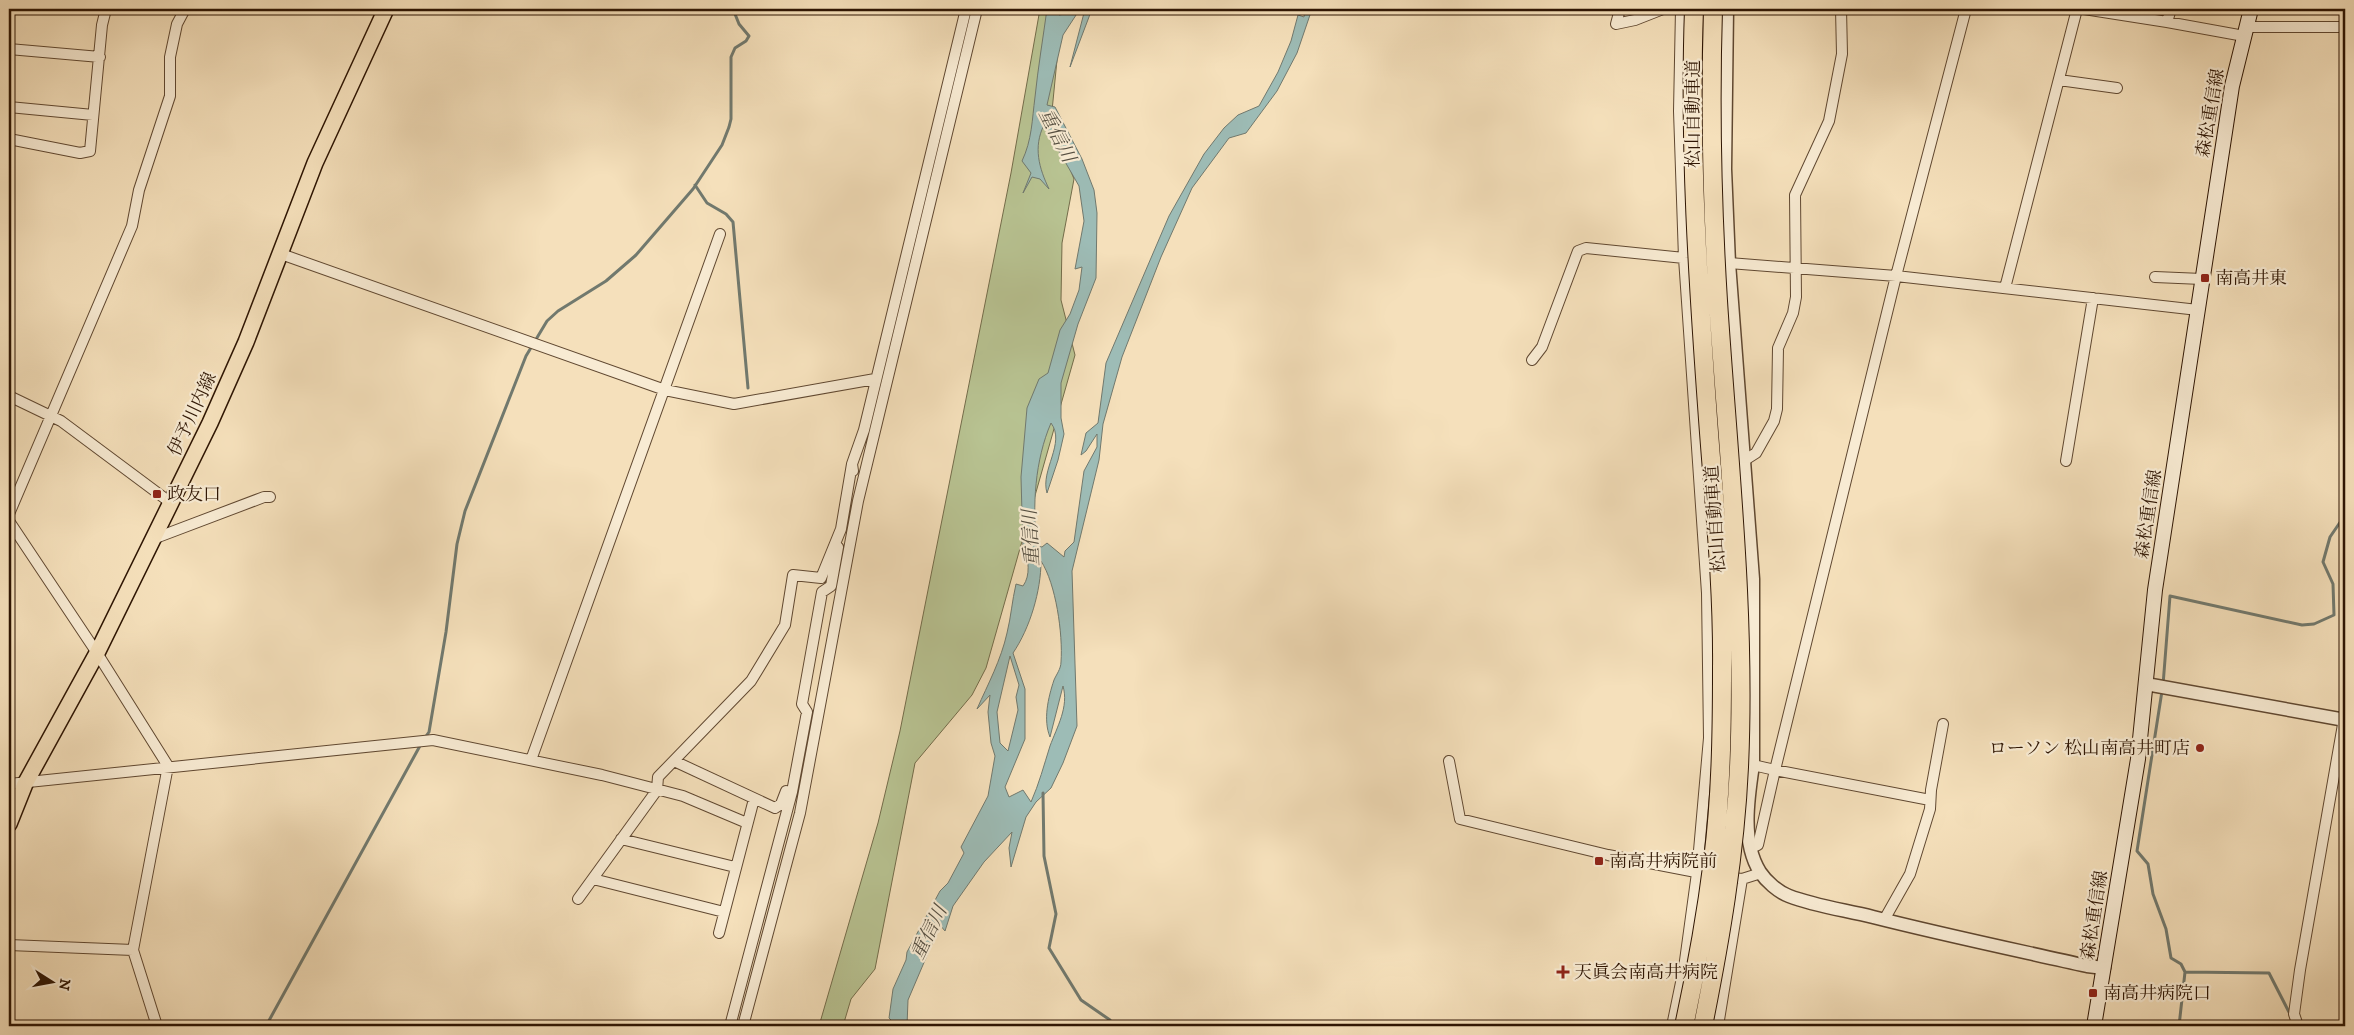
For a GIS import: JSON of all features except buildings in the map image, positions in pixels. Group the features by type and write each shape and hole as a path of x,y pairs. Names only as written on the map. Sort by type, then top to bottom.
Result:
{"highway":[{"name":"松山自動車道","path":"1684,1026 1700,949 1714,857 1720,767 1722,668 1718,558 1692,172 1691,82 1694,9"},
{"name":"松山自動車道","path":"1703,1026 1718,952 1732,859 1739,768 1740,667 1737,557 1718,300 1712,172 1713,9"}],"main road":[{"name":"伊予川内線","path":"9,824 25,784 98,653 246,342 315,162 386,9"},
{"name":"森松重信線","path":"2094,1026 2138,759 2155,590 2202,279 2232,86 2251,9"}],"street":[{"path":"9,139 80,154 90,150 102,25 106,9"},
{"path":"9,514 132,226 139,190 170,96 170,57 177,24 185,9"},
{"path":"730,1026 792,792 807,712 802,704 822,592 831,586 852,464 864,430 966,9"},
{"path":"743,1026 800,812 858,501 977,9"},
{"path":"1620,9 1616,24 1635,20 1663,9"},
{"path":"1672,1026 1684,968 1697,873 1709,738 1707,593 1684,258 1679,111 1681,9"},
{"path":"1727,9 1725,169 1729,263 1753,579 1753,765 1748,836 1760,873 1787,896 1884,920 2104,968"},
{"path":"1745,460 1756,453 1774,421 1777,409 1778,348 1793,313 1796,288 1795,195 1829,121 1842,54 1842,9"},
{"path":"1751,848 1758,845 1896,276 1966,9"},
{"path":"2005,288 2077,9"},
{"path":"2084,9 2245,32 2345,27"},
{"path":"2168,22 2171,9"},
{"path":"9,49 100,57"},
{"path":"2058,80 2117,88"},
{"path":"9,107 93,115"},
{"path":"531,760 720,234"},
{"path":"1532,360 1542,347 1578,251 1586,248 1684,258"},
{"path":"281,254 665,390 734,404 876,378"},
{"path":"1729,263 1896,276 2198,310"},
{"path":"2155,277 2202,279"},
{"path":"2066,461 2094,298"},
{"path":"9,396 52,416 171,503"},
{"path":"852,464 858,501"},
{"path":"153,538 264,497 270,497"},
{"path":"9,521 98,653 168,766 133,950 157,1026"},
{"path":"578,899 657,790 658,777 751,681 785,624 793,576 821,578 841,529"},
{"path":"2146,684 2345,718 2300,970 2294,1014 2298,1026"},
{"path":"674,761 775,808 781,804 799,751 810,726 819,715"},
{"path":"1884,920 1910,874 1930,809 1944,724"},
{"path":"9,784 25,784 168,766 433,740 531,760 683,796 747,823"},
{"path":"1449,761 1460,819 1608,855 1697,873 1742,879 1760,873"},
{"path":"1753,765 1930,800"},
{"path":"719,934 754,799"},
{"path":"621,839 735,868"},
{"path":"593,879 724,912"},
{"path":"1718,1026 1742,879"},
{"path":"9,945 133,950"}],"green space":[{"path":"1040,9 1062,9 1052,111 1062,149 1074,179 1062,243 1061,300 1075,355 986,668 972,695 915,763 875,969 851,999 843,1026 819,1026 878,823 900,731 1011,173"}],"water":[{"name":"重信川","path":"1047,9 1060,9 1059,15 1065,14 1068,9 1080,9 1063,35 1047,105 1055,107 1082,159 1094,190 1097,213 1096,278 1078,324 1061,383 1061,418 1064,434 1047,493 1047,475 1056,439 1051,423 1041,452 1036,483 1035,515 1037,546 1042,547 1047,543 1064,557 1065,551 1074,542 1084,471 1097,447 1097,434 1086,451 1081,455 1086,433 1098,423 1106,363 1169,216 1204,154 1224,128 1238,115 1259,106 1278,72 1291,41 1298,15 1304,17 1305,9 1312,9 1297,53 1277,91 1246,133 1229,138 1192,188 1161,257 1122,357 1103,424 1099,460 1072,571 1077,726 1063,763 1051,788 1036,802 1026,817 1011,867 1009,848 1012,832 984,862 953,906 945,931 940,925 908,1000 907,1026 892,1026 892,1021 889,1018 893,989 906,960 907,952 940,891 948,883 964,853 961,847 988,796 995,756 991,743 988,712 990,695 977,709 1001,653 1016,584 1023,586 1028,572 1025,547 1023,550 1021,477 1027,408 1039,379 1048,373 1060,330 1070,314 1079,290 1082,267 1075,269 1084,221 1079,186 1044,125 1038,149 1042,173 1049,189 1040,179 1032,177 1023,193 1031,173 1022,161 1031,130","holes":["1041,561 1051,583 1060,624 1061,638 1061,665 1054,680 1047,709 1050,737 1063,686 1064,702 1061,717 1031,802 1023,790 1009,797 1005,787 1025,739 1025,689 1013,653 1025,632 1037,597","1010,656 1019,685 1016,697 1018,710 1008,751 1000,743 997,712"]},
{"path":"1085,9 1092,9 1070,67"}],"waterway":[{"path":"424,739 429,732 446,632 457,544 465,511 526,356 547,321 558,311 606,281 636,255 693,189 722,145 731,119 731,57 735,48 746,41 749,36 739,24 733,9"},
{"path":"695,185 707,203 726,214 733,222 748,388"},
{"path":"2163,685 2170,596 2302,625 2314,624 2334,615 2333,584 2323,562 2330,537 2345,515"},
{"path":"2162,691 2137,851 2148,864 2153,894 2166,929 2171,958 2181,964 2185,972 2179,1026"},
{"path":"266,1026 421,744"},
{"path":"1043,793 1044,856 1056,914 1049,948 1081,1000 1110,1020 1112,1026"},
{"path":"2185,972 2269,973 2290,1014"}],"place":[{"name":"南高井東","path":"2205,278"},
{"name":"政友口","path":"157,494"},
{"name":"ローソン 松山南高井町店","path":"2200,748"},
{"name":"南高井病院前","path":"1599,861"},
{"name":"天眞会南高井病院","path":"1563,972"},
{"name":"南高井病院口","path":"2093,993"}]}
